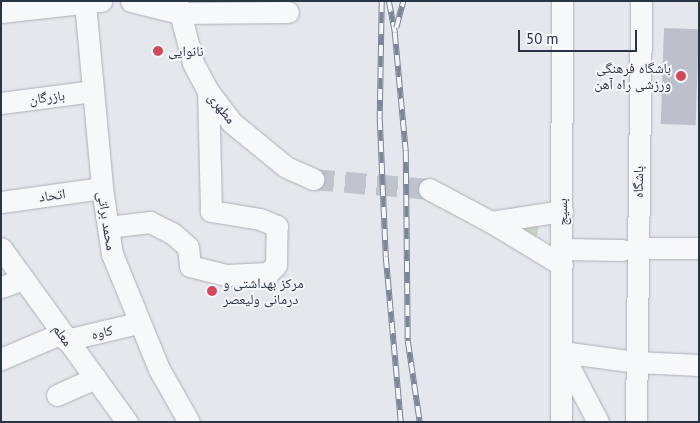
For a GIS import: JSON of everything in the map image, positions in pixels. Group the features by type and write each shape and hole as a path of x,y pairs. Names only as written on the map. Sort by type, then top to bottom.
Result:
{"street":[{"path":"131,1 178,7 288,12"},
{"name":"بسیج","path":"561,422 562,1"},
{"name":"باشگاه","path":"636,422 636,362 630,249 641,1"},
{"path":"1,12 93,2"},
{"name":"محمد براتی","path":"93,2 93,91 102,188 112,254 138,323 159,369 189,422"},
{"name":"مطهری","path":"178,7 193,64 208,91 231,122 286,167 313,179"},
{"name":"بازرگان","path":"1,103 93,91"},
{"path":"108,227 150,222 172,233 188,247 190,266 226,275 268,273 276,265 277,226 260,219 211,211 208,91"},
{"name":"اتحاد","path":"1,202 102,188"},
{"path":"429,189 562,257 630,249 699,248"},
{"path":"491,222 562,211"},
{"name":"معلم","path":"1,248 95,378 119,419"},
{"path":"1,287 24,278"},
{"name":"کاوه","path":"1,360 64,337 138,323"},
{"path":"562,352 636,362 699,365"},
{"path":"562,352 598,422"},
{"path":"57,395 95,378"}],"green space":[{"path":"539,225 537,236 510,226"}],"building":[{"name":"باشگاه فرهنگی ورزشی راه آهن","path":"664,28 699,29 696,125 661,124"}],"tunnel":[{"path":"313,179 429,189"}],"railway":[{"path":"382,1 380,119 386,257 401,422"},
{"path":"389,1 395,33 406,151 408,341 420,422"},
{"path":"396,28 403,1"}],"place":[{"name":"نانوایی","path":"158,51"},
{"name":"باشگاه فرهنگی ورزشی راه آهن","path":"681,76"},
{"name":"مرکز بهداشتی و درمانی ولیعصر","path":"212,291"}]}
